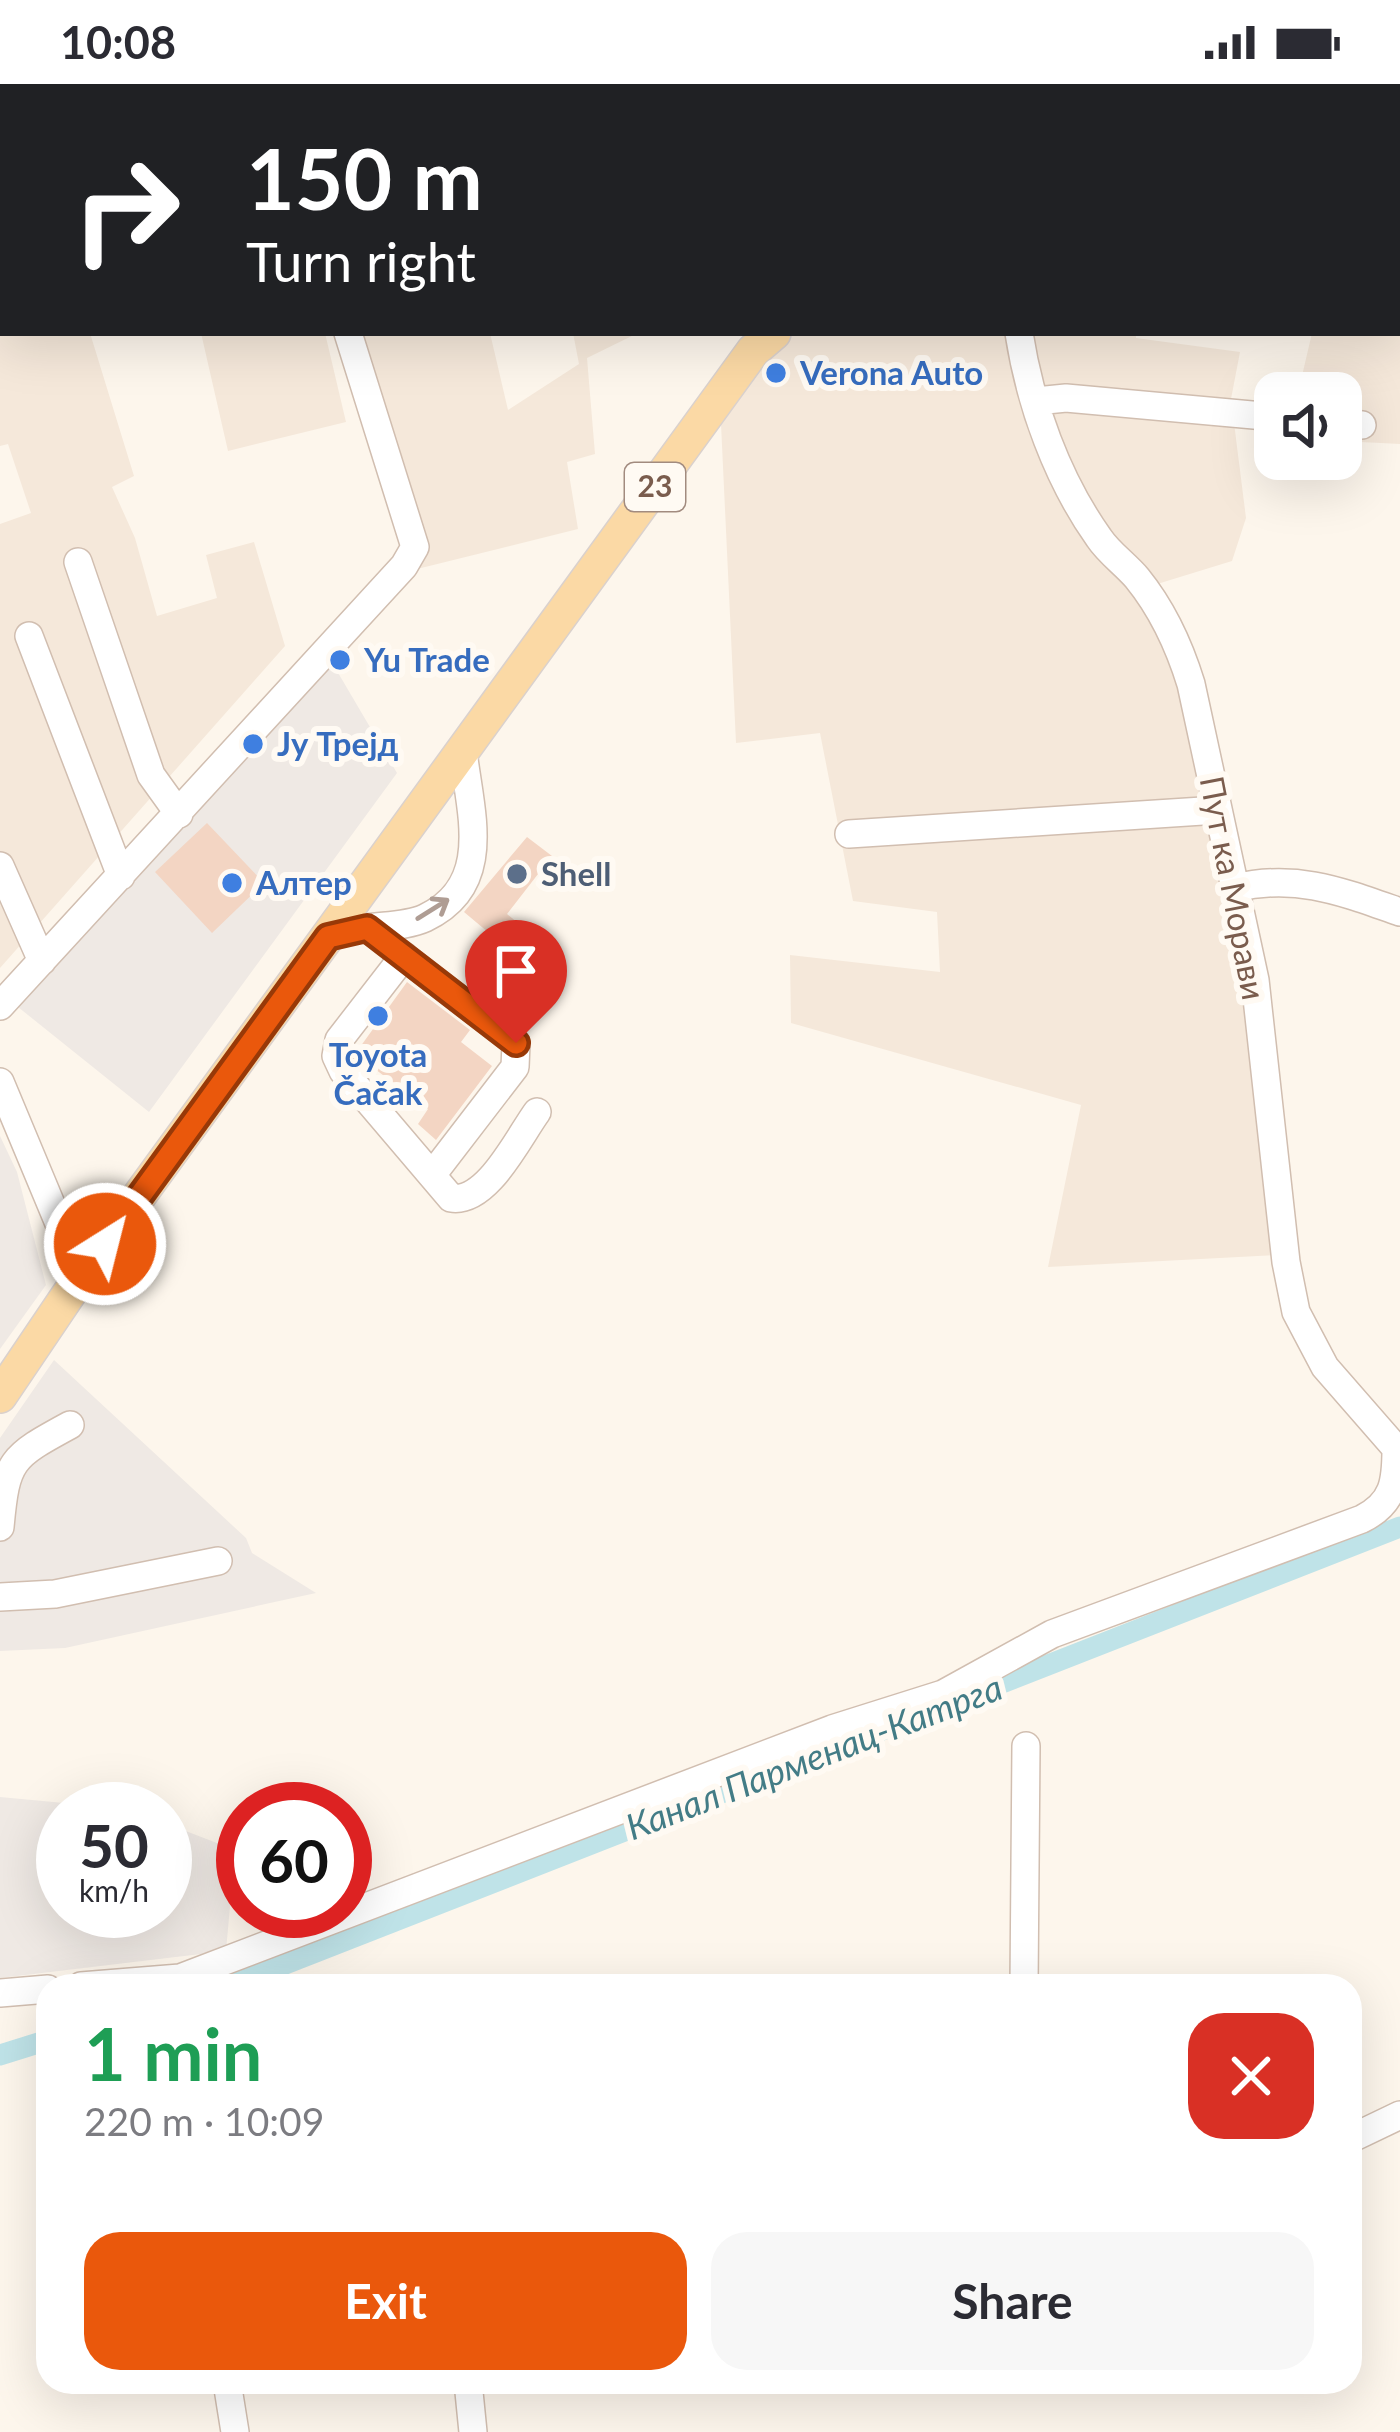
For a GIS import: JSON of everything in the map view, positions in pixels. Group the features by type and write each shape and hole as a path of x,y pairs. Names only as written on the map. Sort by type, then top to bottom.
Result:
{"main road":[{"name":"23","path":"0,1396 81,1276 761,339"}],"street":[{"path":"0,1006 404,566 415,547 349,336"},
{"name":"Пут ка Морави","path":"1020,336 1036,401 1069,492 1102,542 1156,604 1179,645 1255,980 1289,1286 1296,1312 1324,1367 1398,1451"},
{"path":"1036,401 1066,398 1254,415"},
{"path":"77,562 151,775 179,814"},
{"path":"29,636 121,876"},
{"path":"328,937 427,917 467,879 476,855 463,751"},
{"path":"850,834 1218,810"},
{"path":"0,866 42,961"},
{"path":"1235,888 1266,880 1312,882 1400,912"},
{"path":"367,928 513,1036 518,1050 515,1067 432,1175"},
{"path":"404,956 339,1040 336,1056 343,1071 451,1198 465,1199 477,1193 537,1112"},
{"path":"0,1082 81,1276"},
{"path":"0,1527 6,1472 22,1454 70,1425"},
{"path":"207,1974 832,1729 943,1694 1052,1634 1362,1520 1381,1508 1392,1491 1398,1451"},
{"path":"0,1597 55,1594 218,1561"},
{"path":"1024,1974 1026,1746"},
{"path":"0,1993 36,1990"},
{"path":"1362,2133 1400,2115"},
{"path":"229,2394 235,2432"},
{"path":"469,2394 473,2432"}],"shaded area":[{"path":"0,336 91,336 134,476 112,487 135,538 157,616 217,598 206,555 254,542 285,646 0,968 0,524 31,513 8,444 0,446"},
{"path":"202,336 326,336 346,422 228,451"},
{"path":"347,336 491,336 508,410 579,364 574,336 632,336 587,358 595,454 567,462 578,529 409,571"},
{"path":"784,336 1136,336 1240,352 1231,399 1246,518 1232,561 1141,589 1165,621 1238,960 1269,1135 1278,1255 1048,1267 1081,1105 791,1023 790,955 940,972 937,912 853,901 820,733 736,743 721,424"},
{"path":"1311,336 1400,336 1400,444 1362,442 1362,372 1303,372"},
{"path":"327,654 397,773 149,1112 13,1003"},
{"path":"0,1136 17,1172 46,1285 0,1349"},
{"path":"54,1360 246,1538 252,1553 316,1593 65,1648 0,1651 0,1438"},
{"path":"0,1797 36,1800 36,1938 192,1938 192,1833 216,1843 216,1938 227,1938 226,1951 0,1978"}],"building":[{"path":"207,823 264,883 212,933 155,872"},
{"path":"527,837 552,856 507,914 518,923 501,943 464,912"},
{"path":"407,982 470,1030 461,1042 492,1066 436,1140 418,1124 428,1109 355,1054"}],"waterway":[{"name":"Канал Парменац-Катрга","path":"260,1974 1400,1527"},
{"name":"Канал Парменац-Катрга","path":"0,2055 36,2044"}],"place":[{"name":"Verona Auto","path":"776,373"},
{"name":"Yu Trade","path":"340,660"},
{"name":"Ју Трејд","path":"253,744"},
{"name":"Shell","path":"517,874"},
{"name":"Алтер","path":"232,883"},
{"name":"Toyota Čačak","path":"378,1016"}],"route":[{"path":"105,1244 328,937 367,928 513,1036 516,1043"}]}
